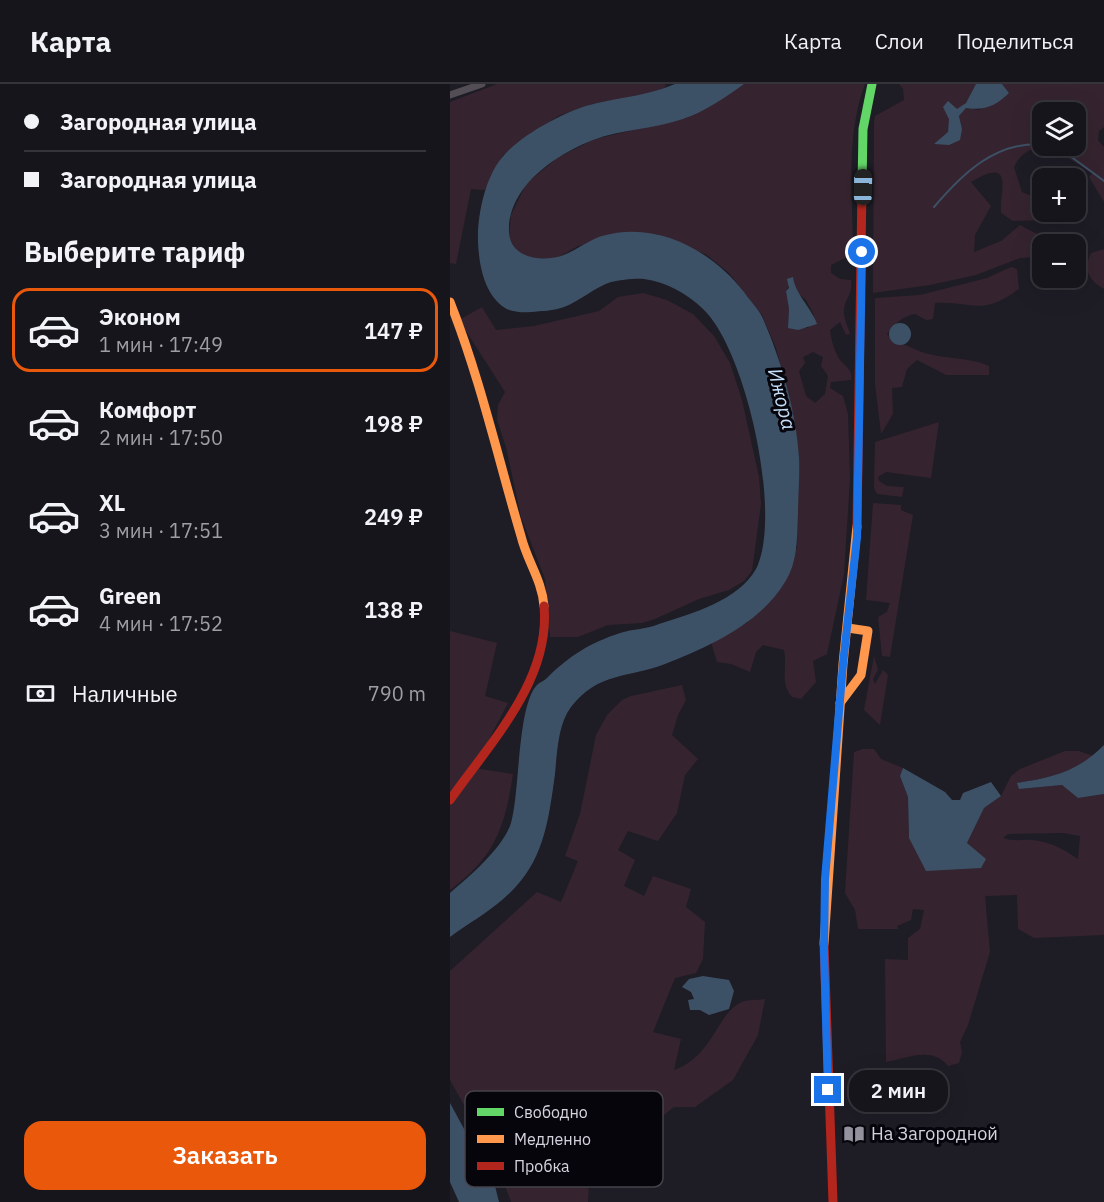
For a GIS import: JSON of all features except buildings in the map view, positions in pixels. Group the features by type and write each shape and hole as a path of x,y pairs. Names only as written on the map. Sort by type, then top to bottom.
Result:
{"main road":[{"path":"833,1202 824,940 828,842 855,565 859,487 864,129 872,84"},
{"path":"450,302 465,342 509,483 523,544 538,576 542,590 544,629 541,653 525,688 450,800"},
{"path":"840,703 861,675 867,631 848,628"}],"street":[{"path":"450,95 482,84"}],"shaded area":[{"path":"497,84 665,84 666,87 645,95 596,103 558,116 503,155 485,190 471,189 456,264 450,263 450,102"},
{"path":"744,84 865,84 852,146 853,254 831,265 831,273 840,279 851,280 844,312 850,334 846,335 840,322 830,330 837,355 851,372 851,380 831,382 830,388 843,396 848,414 850,478 844,574 827,654 813,661 816,682 801,699 792,697 786,686 784,650 763,645 756,652 750,672 731,664 717,662 711,642 747,623 797,548 799,455 788,393 776,348 762,315 729,273 707,255 656,234 632,233 578,246 557,258 533,259 516,251 509,237 511,215 526,184 557,158 595,139 686,118","holes":["789,286 806,300 814,315 808,328 788,328 789,309 786,291","813,352 823,357 821,366 828,376 825,394 815,403 806,396 799,371 805,363 803,357"]},
{"path":"899,84 976,84 967,101 952,116 948,132 962,129 959,116 966,108 979,110 1009,93 1002,84 1104,84 1104,127 1099,131 1098,140 1104,147 1104,202 1089,177 1092,173 1065,156 1086,156 1086,102 1032,102 1032,150 1022,156 1014,167 1022,192 1032,196 1032,220 1013,221 1001,213 1002,180 1000,174 994,172 971,182 991,206 975,235 974,252 1001,241 1020,225 1037,234 1032,234 1032,257 1020,258 976,275 930,285 873,293 875,116 904,100 903,89"},
{"path":"1104,249 1104,289 1088,274 1087,264 1091,253"},
{"path":"1011,267 1017,269 1019,289 1006,298 995,303 977,306 935,303 933,319 926,320 915,314 911,315 899,321 890,330 887,334 893,342 928,354 981,363 989,366 989,375 946,375 917,360 907,369 902,387 892,388 893,414 881,434 875,384 875,298 920,295 987,278"},
{"path":"643,293 667,300 693,314 714,336 730,363 742,400 759,477 761,504 752,571 744,581 729,590 699,599 655,619 642,623 608,625 578,637 550,637 545,579 521,517 506,447 497,420 498,405 505,392 459,320 482,307 496,330 534,326 599,311 618,297"},
{"path":"939,422 931,478 886,472 878,477 879,481 887,486 904,487 902,497 877,494 874,488 875,442"},
{"path":"873,503 901,505 901,510 913,515 890,657 882,656 878,617 887,612 890,603 866,600"},
{"path":"450,631 497,643 485,696 508,703 474,768 513,774 506,810 488,853 465,878 450,890"},
{"path":"874,656 878,670 873,679 875,684 883,670 888,675 880,725 864,710"},
{"path":"682,685 686,700 678,715 672,735 698,759 685,775 677,813 658,841 628,831 618,850 635,860 624,886 644,896 653,876 691,889 686,907 705,922 703,959 696,973 675,978 653,1032 681,1039 674,1070 698,1055 726,1015 744,1001 765,999 758,1035 733,1080 695,1107 674,1107 663,1116 663,1091 465,1091 465,1107 450,1080 450,971 537,892 561,902 578,861 565,856 580,814 596,735 607,715 622,700"},
{"path":"874,749 881,759 903,768 900,776 908,797 909,838 985,859 967,843 984,808 1001,796 1011,776 1020,769 1065,751 1079,751 1093,756 1057,774 1018,783 1019,789 1062,785 1078,798 1104,794 1104,935 1034,938 1018,929 1017,895 985,896 990,952 968,1025 960,1042 962,1052 959,1063 948,1066 935,1056 927,1055 886,1062 885,959 908,960 908,938 920,929 924,910 913,909 911,920 897,926 898,929 858,929 855,910 845,893 854,752","holes":["1063,833 1080,836 1078,859 1046,842 1003,838 1008,834"]},
{"path":"505,1187 589,1187 588,1202 511,1202"}],"water":[{"name":"Ижора","path":"675,84 744,84 715,104 691,116 615,133 578,146 564,154 536,175 525,187 510,216 509,233 518,251 530,257 544,258 564,255 602,236 623,232 643,232 663,236 700,252 731,277 760,313 771,337 795,423 799,471 795,558 785,582 774,597 762,610 732,632 665,664 603,682 581,696 571,707 563,722 550,810 535,859 516,887 502,900 450,937 450,893 493,852 511,823 522,730 531,696 537,685 572,656 599,641 620,633 685,616 726,597 748,580 756,569 763,544 765,512 756,434 746,395 733,359 719,329 703,309 691,298 668,286 637,279 605,284 560,308 548,311 514,311 505,308 492,295 481,269 478,242 481,208 487,184 505,154 535,130 585,106 656,91"},
{"path":"976,84 1002,84 1009,93 989,106 979,109 966,108 959,116 962,129 960,140 949,145 934,144 948,132 949,119 943,107 948,101 957,109 966,103"},
{"path":"793,277 797,289 817,324 798,330 788,328 789,309 786,291 789,288 787,279"},
{"path":"900,323 908,326 911,334 908,342 900,345 892,342 889,334 892,326"},
{"path":"1104,745 1104,794 1078,798 1062,785 1019,789 1017,783 1064,772 1084,761"},
{"path":"903,768 945,792 952,800 960,800 963,793 991,782 1001,796 984,808 967,843 986,859 981,868 926,871 909,838 908,797 900,776"},
{"path":"703,976 729,980 734,991 729,1009 709,1015 700,1010 690,1010 688,1000 694,999 691,992 682,987 689,979"},
{"path":"450,1103 465,1131 465,1187 495,1187 499,1202 459,1202 450,1182"}],"waterway":[{"path":"934,207 956,183 981,162 1009,148 1032,145"},
{"path":"1070,156 1104,181"}],"traffic: fast":[{"path":"862,187 863,129 872,84"}],"traffic: slow":[{"path":"450,302 480,389 524,545 543,597 544,606"},
{"path":"824,944 843,664 857,526"},
{"path":"840,703 861,675 868,631 848,628"}],"traffic: jam":[{"path":"857,526 862,187"},
{"path":"450,800 499,733 528,685 538,660 544,633 544,606"},
{"path":"824,944 833,1202"}],"place":[{"name":"На Загородной","path":"854,1134"}],"route":[{"path":"828,1090 824,951 825,879 843,664 857,537 860,477 862,252"}]}
